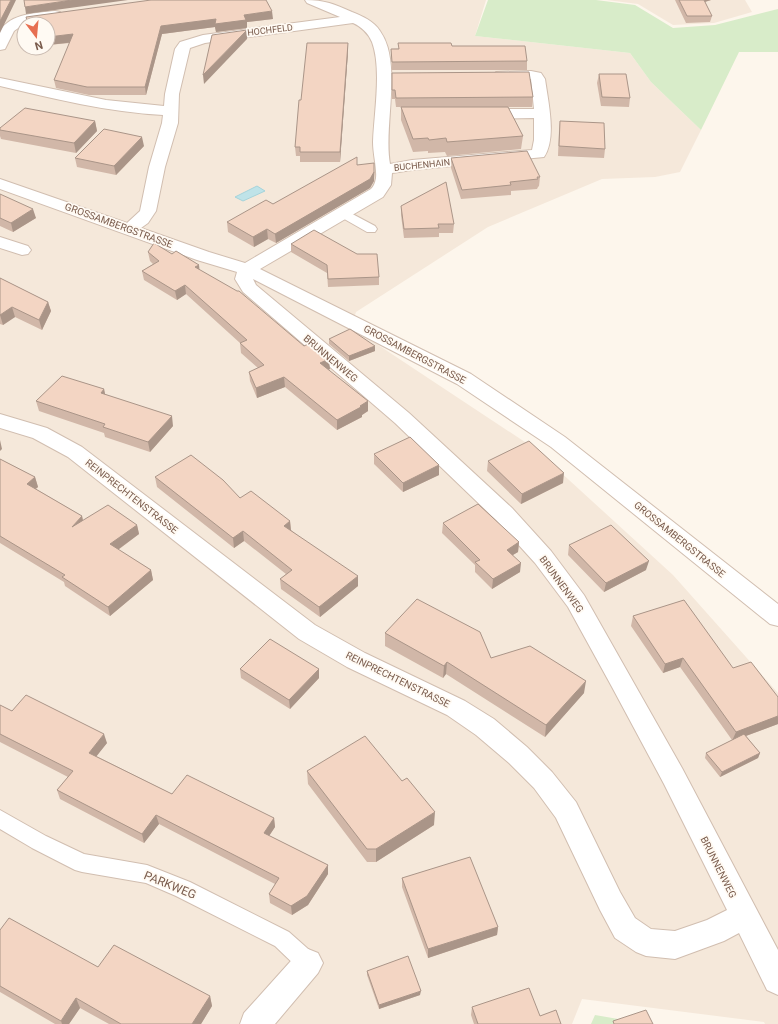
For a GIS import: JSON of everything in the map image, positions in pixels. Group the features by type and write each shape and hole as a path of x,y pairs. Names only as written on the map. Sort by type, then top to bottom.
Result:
{"street":[{"path":"312,0 354,19"},
{"path":"0,46 7,30 14,25 34,18 67,13"},
{"name":"BUCHENHAIN","path":"247,269 377,193 384,182 381,155 389,114 391,76 374,32 364,24 354,19"},
{"name":"HOCHFELD","path":"129,229 142,219 148,211 157,167 170,123 178,66 182,49 185,44 203,39 354,19"},
{"name":"BUCHENHAIN","path":"383,170 412,165 538,154 541,151 542,113 538,79 536,76 485,76"},
{"path":"0,82 115,106 171,112"},
{"path":"466,114 542,113"},
{"name":"GROSSAMBERGSTRASSE","path":"0,184 203,256 247,269 464,379 558,442 778,618"},
{"path":"0,242 22,250"},
{"name":"BRUNNENWEG","path":"247,269 244,279 248,288 402,418 504,514 543,557 576,601 673,776 778,980"},
{"name":"REINPRECHTENSTRASSE","path":"0,421 40,433 75,452 307,632 356,660 456,708 485,727 518,755 543,780 566,810 610,901 625,928 646,942 675,945 714,931 744,916"},
{"path":"255,1024 308,963"}],"lane":[{"path":"343,213 371,229"},
{"name":"PARKWEG","path":"0,819 39,842 82,863 147,874 183,889 282,939 308,963"}],"shaded area":[{"path":"0,0 486,0 475,36 630,53 651,82 701,130 680,172 655,177 602,179 488,227 356,312 351,327 534,448 673,575 778,693 778,1024 765,1024 764,1022 582,999 572,1024 0,1024"},
{"path":"607,0 745,0 752,12 714,23 673,25 638,4"}],"green space":[{"path":"488,0 596,0 635,5 673,28 715,25 778,9 778,52 739,52 701,130 651,82 630,53 475,36"},
{"path":"595,1015 647,1024 591,1024"}],"water":[{"path":"257,186 265,191 243,201 235,197"}],"building":[{"path":"0,0 11,0 0,21"},
{"path":"24,0 72,0 25,7"},
{"path":"151,0 266,0 272,11 244,15 246,20 215,24 216,19 161,26 145,87 87,87 54,80 73,34 56,36 56,16 33,16"},
{"path":"679,0 704,0 712,16 687,16"},
{"path":"247,30 203,75 212,35"},
{"path":"307,43 348,43 340,152 300,152 300,147 295,147 299,100 301,100"},
{"path":"398,43 451,43 452,46 525,46 527,61 392,62 391,49 399,49"},
{"path":"529,72 533,97 396,98 395,90 392,90 392,73"},
{"path":"599,74 626,74 630,98 602,97"},
{"path":"401,107 508,107 523,136 447,142 446,138 429,140 428,138 413,139"},
{"path":"25,108 95,121 74,143 0,130 0,128"},
{"path":"560,121 604,123 605,149 559,146"},
{"path":"104,129 142,137 114,166 75,158"},
{"path":"527,151 540,177 537,177 538,179 510,182 511,185 462,190 451,158"},
{"path":"357,157 357,165 374,163 374,172 370,179 275,234 267,229 253,237 227,222 266,200 273,204"},
{"path":"446,182 454,224 438,224 439,228 404,229 401,206"},
{"path":"0,194 33,209 11,223 0,218"},
{"path":"314,230 357,254 377,254 379,277 328,279 327,265 291,244"},
{"path":"154,243 172,254 176,251 199,265 195,267 239,291 304,346 310,343 329,359 320,363 368,401 360,406 361,407 337,420 284,377 256,388 249,372 264,365 240,343 247,340 185,285 175,291 142,271 159,261 148,252"},
{"path":"0,278 48,302 39,320 12,307 0,315"},
{"path":"350,329 375,346 349,356 329,339"},
{"path":"62,376 104,389 101,393 172,416 148,442 103,427 105,424 36,401"},
{"path":"410,437 439,465 403,483 374,454"},
{"path":"529,441 564,473 522,494 488,461"},
{"path":"191,455 223,480 240,498 251,491 290,521 284,526 358,576 319,607 280,579 292,570 243,531 233,538 155,477"},
{"path":"0,459 35,477 27,484 82,516 72,527 108,505 137,525 110,544 151,570 108,607 62,577 65,575 0,536"},
{"path":"478,504 519,542 507,550 521,563 493,579 475,562 480,560 443,523"},
{"path":"611,525 649,561 606,583 569,545"},
{"path":"417,599 480,632 491,658 530,646 586,681 546,725 447,662 444,666 385,633"},
{"path":"684,600 733,668 751,662 778,697 778,716 736,732 683,658 665,664 633,616"},
{"path":"270,639 319,669 289,700 240,669"},
{"path":"26,695 104,734 89,753 172,794 187,775 274,818 264,833 328,865 307,896 291,906 269,894 279,878 156,815 142,834 57,790 73,771 0,734 0,705 12,711"},
{"path":"744,734 760,753 722,772 706,753"},
{"path":"365,736 402,781 407,778 435,812 376,849 367,849 307,771"},
{"path":"470,857 498,927 428,949 402,878"},
{"path":"9,918 98,967 114,945 210,996 192,1024 121,1024 76,998 61,1021 0,986 0,930"},
{"path":"408,956 421,991 379,1005 367,971"},
{"path":"529,988 540,1016 556,1010 561,1024 478,1024 472,1007"},
{"path":"646,1010 653,1024 614,1024 613,1021"}]}
